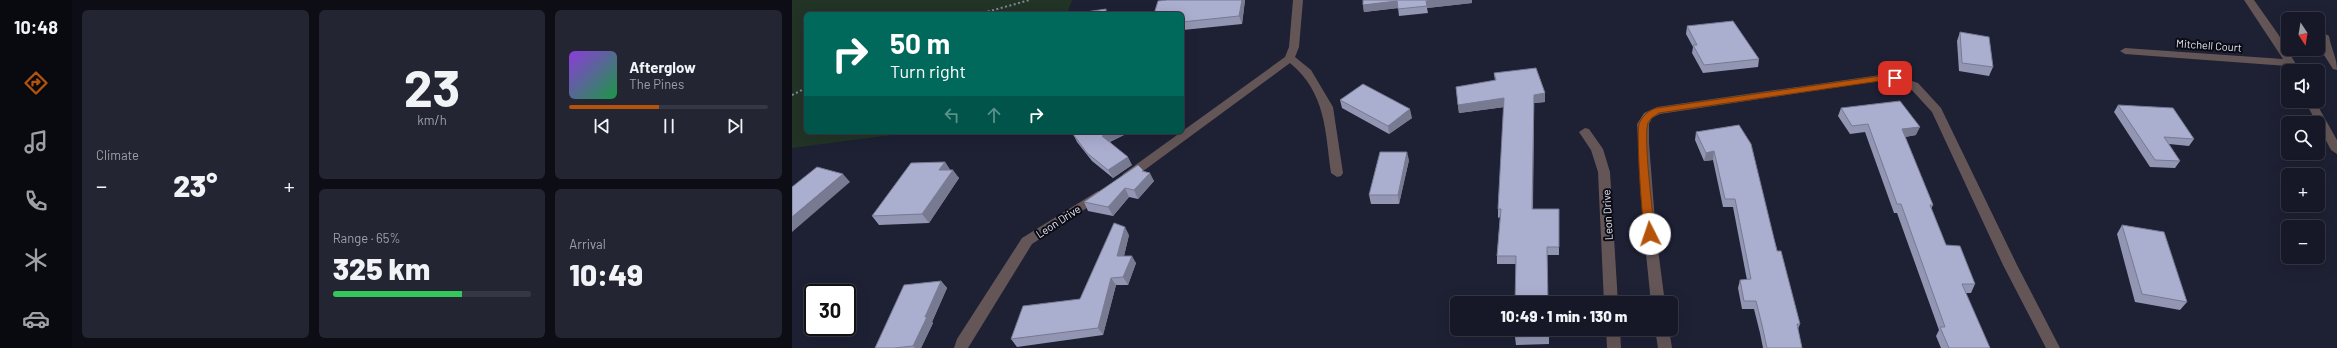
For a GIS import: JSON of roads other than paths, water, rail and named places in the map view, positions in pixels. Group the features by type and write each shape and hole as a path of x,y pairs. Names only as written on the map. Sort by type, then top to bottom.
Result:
{"street":[{"path":"1118,182 1290,58 1294,47 1298,0"},
{"path":"2250,0 2291,64"},
{"path":"2325,44 2326,52 2337,67"},
{"name":"Mitchell Court","path":"2125,51 2281,66"},
{"path":"1290,58 1306,72 1327,107 1337,173"},
{"path":"1657,296 1650,234 1643,143 1643,124 1648,116 1657,111 1880,78 1895,78 1913,83 1924,93 1937,111 2010,265 2053,348"},
{"path":"2314,108 2337,150"},
{"name":"Leon Drive","path":"1585,132 1597,149 1604,172 1611,296"},
{"name":"Leon Drive","path":"961,348 962,343 1027,241 1105,190"},
{"path":"1613,336 1614,348"},
{"path":"1663,336 1665,348"}]}
